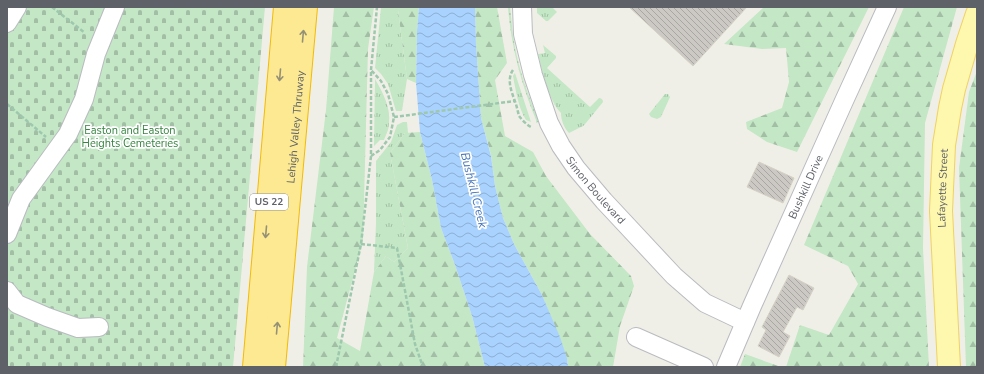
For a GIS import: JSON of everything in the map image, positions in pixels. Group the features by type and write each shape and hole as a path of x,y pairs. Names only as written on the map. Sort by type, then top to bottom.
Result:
{"highway":[{"name":"Lehigh Valley Thruway","path":"254,367 285,7"},
{"name":"Lehigh Valley Thruway","path":"274,367 306,7"}],"main road":[{"name":"Lafayette Street","path":"949,367 941,211 944,145 954,89 977,14"}],"street":[{"path":"7,23 17,7"},
{"path":"7,234 21,199 68,134 84,99 96,54 115,7"},
{"name":"Simon Boulevard","path":"522,7 523,34 533,75 549,123 561,146 576,168 604,201 674,276 706,303 745,322"},
{"name":"Bushkill Drive","path":"726,367 887,7"},
{"path":"7,291 17,304 47,317 78,328 99,327"},
{"path":"636,337 704,367"}],"path":[{"path":"52,7 100,44"},
{"path":"336,367 361,244 371,156 371,70 377,7"},
{"path":"516,66 510,79 511,89 520,117 529,126 533,127"},
{"path":"371,70 381,81 388,94 394,117 390,137 380,150 371,156"},
{"path":"394,117 515,101"},
{"path":"7,104 59,147"},
{"path":"361,244 397,248 415,344 423,367"}],"green space":[{"name":"Easton and Easton Heights Cemeteries","path":"7,7 265,7 233,367 7,367"},
{"path":"334,7 374,7 368,49 363,240 337,338 360,351 374,272 386,256 394,262 408,248 390,153 405,133 420,132 432,180 441,228 472,316 485,367 303,367 307,267 326,110"},
{"path":"381,7 398,7 407,79 402,111 396,111 388,84 375,68"},
{"path":"398,7 419,7 416,83 407,79"},
{"path":"475,7 497,7 507,63 495,80 505,136 533,152 546,176 590,234 631,276 634,286 620,326 613,367 568,367 567,358 542,295 514,244 503,218 495,186 491,155 481,118"},
{"path":"508,7 510,7 513,35 520,67 526,89 538,119 538,122 536,123 514,51"},
{"path":"537,7 552,7 557,12 548,21 546,21 537,13"},
{"path":"764,7 869,7 797,152 767,142 747,129 746,122 782,108 789,82 786,48 762,49 724,44"},
{"path":"904,7 957,7 925,123 923,248 929,367 786,367 800,325 829,335 858,284 848,266 804,245"},
{"path":"543,45 556,56 547,68 590,107 599,98 603,101 583,126 569,133 563,124 561,113 553,101 544,77 538,54 545,53"},
{"path":"977,71 977,367 966,367 959,168 969,92"},
{"path":"515,73 531,122 526,120 519,104 513,76"},
{"path":"375,79 386,100 389,118 388,128 384,140 380,140 374,146"},
{"path":"665,94 668,94 670,97 661,117 657,119 651,117 649,114"},
{"path":"407,122 408,133 405,133 390,153 408,248 394,262 386,256 374,272 376,161 391,142 397,125"},
{"path":"745,354 781,367 740,367"}],"water":[{"name":"Bushkill Creek","path":"419,7 475,7 481,118 491,156 495,186 503,218 514,244 542,295 560,337 567,358 568,367 485,367 472,316 441,228 432,180 420,132 416,83"}],"building":[{"path":"629,7 747,7 693,66"},
{"path":"759,162 794,178 783,203 747,187"},
{"path":"789,275 814,288 803,310 797,307 783,332 790,336 779,357 758,346 766,330 762,327"}]}
